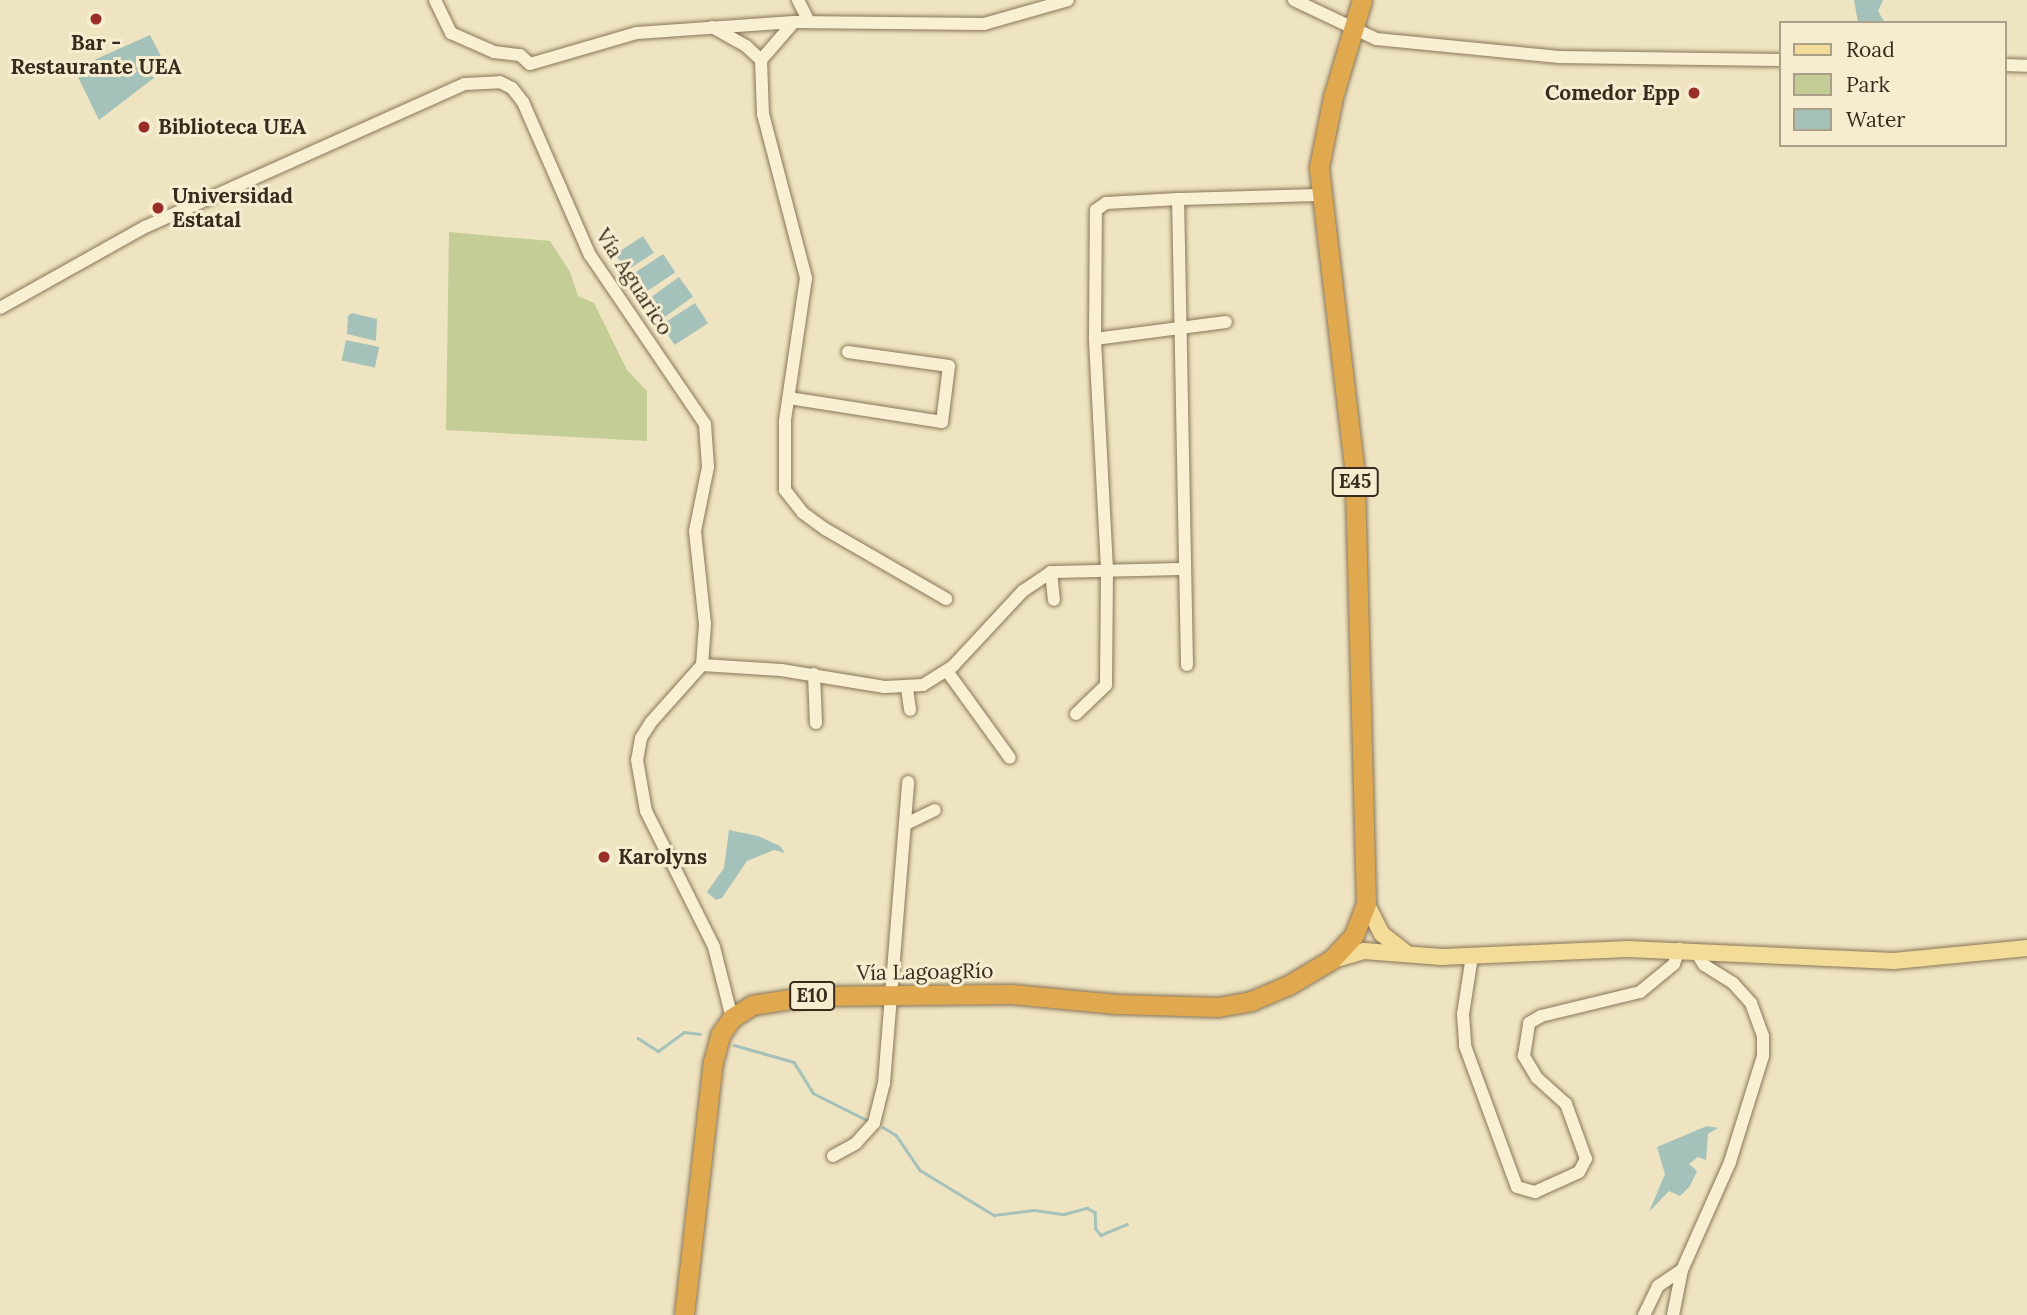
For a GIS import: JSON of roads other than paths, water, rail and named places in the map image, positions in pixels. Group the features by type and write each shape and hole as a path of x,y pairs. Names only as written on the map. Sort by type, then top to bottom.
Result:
{"highway":[{"name":"E45","path":"1331,960 1354,935 1366,903 1355,475 1320,195 1322,145 1362,0"},
{"name":"Vía LagoagRío","path":"732,1018 771,1001 889,994 1011,993 1117,1004 1218,1007 1266,996 1331,960"},
{"path":"684,1315 713,1062 720,1035 732,1018"}],"main road":[{"path":"1366,903 1382,934 1406,953"},
{"path":"1331,960 1364,951 1472,956 1567,949 1687,950 1841,962 2027,948"}],"street":[{"path":"435,0 452,33 494,52 520,55 530,64 611,37 794,22 984,24 1068,0"},
{"path":"798,0 809,22"},
{"path":"1294,0 1376,39 1488,52 1778,60"},
{"path":"794,22 761,60 762,114 806,278 789,398 783,478 792,500 825,529 946,599"},
{"path":"711,27 746,46 761,60"},
{"path":"2006,65 2027,66"},
{"name":"Vía Aguarico","path":"0,308 155,222 453,89 482,81 512,88 523,102 590,255 705,424 708,467 695,531 705,624 702,665"},
{"path":"1076,714 1106,685 1107,569 1095,339 1096,209 1106,202 1320,195"},
{"path":"1178,199 1186,665"},
{"path":"1095,339 1226,322"},
{"path":"789,398 943,422 949,366 848,352"},
{"path":"732,1018 714,947 646,811 639,782 641,738 702,665 814,674 907,688 947,671 1023,591 1051,572 1184,569"},
{"path":"1051,572 1054,600"},
{"path":"947,671 1010,758"},
{"path":"814,674 816,723"},
{"path":"907,688 909,710"},
{"path":"833,1156 856,1143 874,1123 888,1058 889,994 908,782"},
{"path":"906,824 935,810"},
{"path":"1472,956 1463,1014 1465,1046 1517,1187 1535,1192 1579,1172 1586,1159 1566,1104 1537,1078 1524,1056 1529,1023 1541,1016 1640,992 1687,950 1704,965 1733,983 1751,1003 1763,1036 1763,1056 1730,1161 1682,1270 1673,1315"},
{"path":"1644,1315 1658,1286 1682,1270"}],"water":[{"path":"1854,0 1883,0 1878,11 1884,21 1858,21"},
{"path":"150,35 167,68 99,120 74,69"},
{"path":"643,236 654,253 626,271 615,254"},
{"path":"663,254 675,272 642,295 630,276"},
{"path":"679,277 693,296 660,321 646,301"},
{"path":"695,303 708,323 675,345 661,325"},
{"path":"352,313 377,319 376,341 347,334 348,316"},
{"path":"346,340 379,347 375,368 342,361"},
{"path":"729,830 758,836 780,846 785,853 774,850 747,861 722,898 716,900 707,892 724,868"},
{"path":"1707,1126 1718,1128 1708,1134 1706,1160 1698,1157 1689,1164 1697,1171 1690,1186 1680,1196 1669,1191 1649,1212 1665,1174 1657,1147"}],"waterway":[{"path":"638,1038 658,1051 684,1032 700,1034"},
{"path":"734,1045 794,1062 813,1093 867,1120"},
{"path":"883,1127 896,1135 920,1170 994,1215 1034,1210 1064,1214 1087,1208 1095,1212 1096,1229 1101,1235 1127,1224"}],"place":[{"name":"Bar - Restaurante UEA","path":"96,19"},
{"name":"Comedor Epp","path":"1694,93"},
{"name":"Biblioteca UEA","path":"144,127"},
{"name":"Universidad Estatal","path":"158,208"},
{"name":"Karolyns","path":"604,857"}]}
